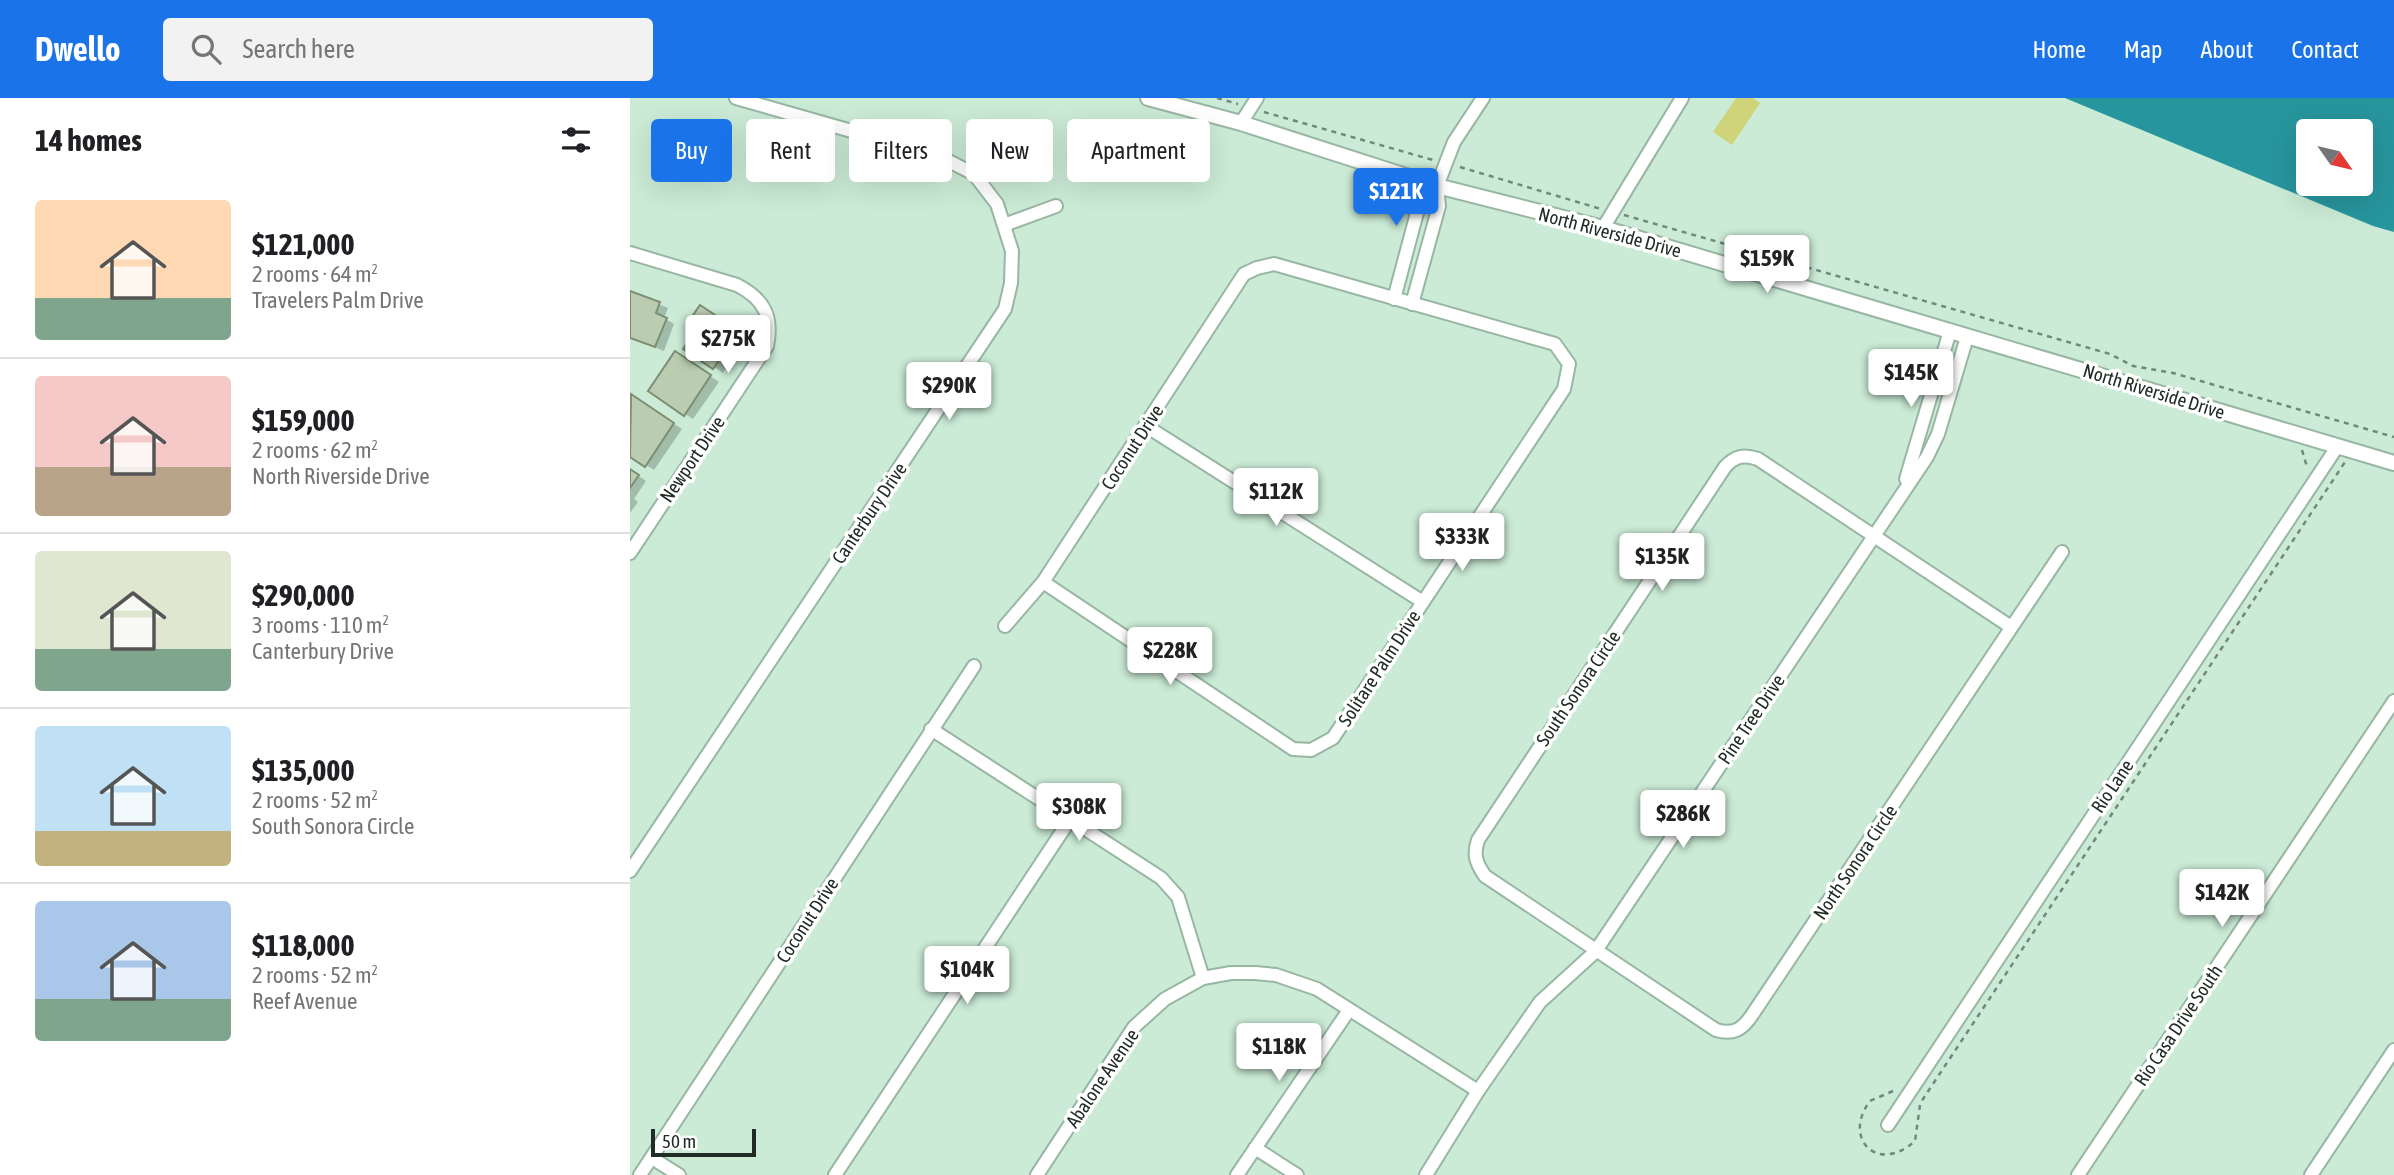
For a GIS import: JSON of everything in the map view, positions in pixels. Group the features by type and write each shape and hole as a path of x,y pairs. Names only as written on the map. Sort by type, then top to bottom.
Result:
{"street":[{"name":"Canterbury Drive","path":"630,872 1005,309 1012,284 1012,251 997,204 974,174 939,156 736,98"},
{"name":"North Riverside Drive","path":"1148,98 1241,123 1437,186 1603,228 2394,463"},
{"path":"1437,186 1422,194 1394,299 1412,304 1440,206 1437,186 1454,142 1483,98"},
{"path":"1603,228 1682,98"},
{"path":"1241,123 1254,103"},
{"path":"1004,225 1056,206"},
{"name":"Newport Drive","path":"630,253 737,285 753,293 764,307 770,332 766,346 630,552"},
{"name":"Coconut Drive","path":"1005,626 1043,582 1244,274 1274,264 1394,299"},
{"name":"Solitare Palm Drive","path":"1043,582 1293,749 1311,750 1333,738 1564,389 1569,364 1555,344 1412,304"},
{"name":"Pine Tree Drive","path":"1901,496 1950,331"},
{"name":"Pine Tree Drive","path":"1426,1175 1478,1091 1540,1002 1595,952 1927,457 1938,434 1967,337"},
{"path":"1146,426 1423,602"},
{"name":"Rio Lane","path":"1888,1125 2337,447"},
{"name":"South Sonora Circle","path":"1595,952 1485,876 1476,864 1474,851 1478,840 1725,467 1739,456 1748,455 1758,459 2011,628"},
{"name":"North Sonora Circle","path":"1595,952 1716,1030 1737,1032 1745,1026 2062,552"},
{"name":"Coconut Drive","path":"640,1175 974,666"},
{"name":"Rio Casa Drive South","path":"2078,1175 2394,701"},
{"path":"931,730 1161,877 1178,897 1203,978"},
{"path":"835,1175 1071,818"},
{"name":"Abalone Avenue","path":"1037,1175 1134,1027 1165,999 1203,978 1255,972 1276,975 1317,989 1478,1091"},
{"path":"1237,1175 1349,1010"},
{"path":"2311,1175 2394,1050"},
{"path":"1255,1147 1297,1175"},
{"path":"652,1158 679,1175"}],"path":[{"path":"1217,98 1254,103 1612,212 2110,354 2133,366 2173,373 2394,437"}],"green space":[{"path":"1736,98 1753,98 1760,103 1732,145 1713,132"}],"water":[{"path":"2065,98 2394,98 2394,232 2301,196 2373,196 2373,119 2296,119 2296,194"}],"building":[{"path":"630,291 660,302 656,313 667,318 655,347 630,338"},
{"path":"700,305 739,331 713,369 683,349 696,330 687,324"},
{"path":"675,351 711,375 684,416 648,391"},
{"path":"631,394 674,423 645,467 630,457"},
{"path":"630,469 639,475 630,488"}]}
